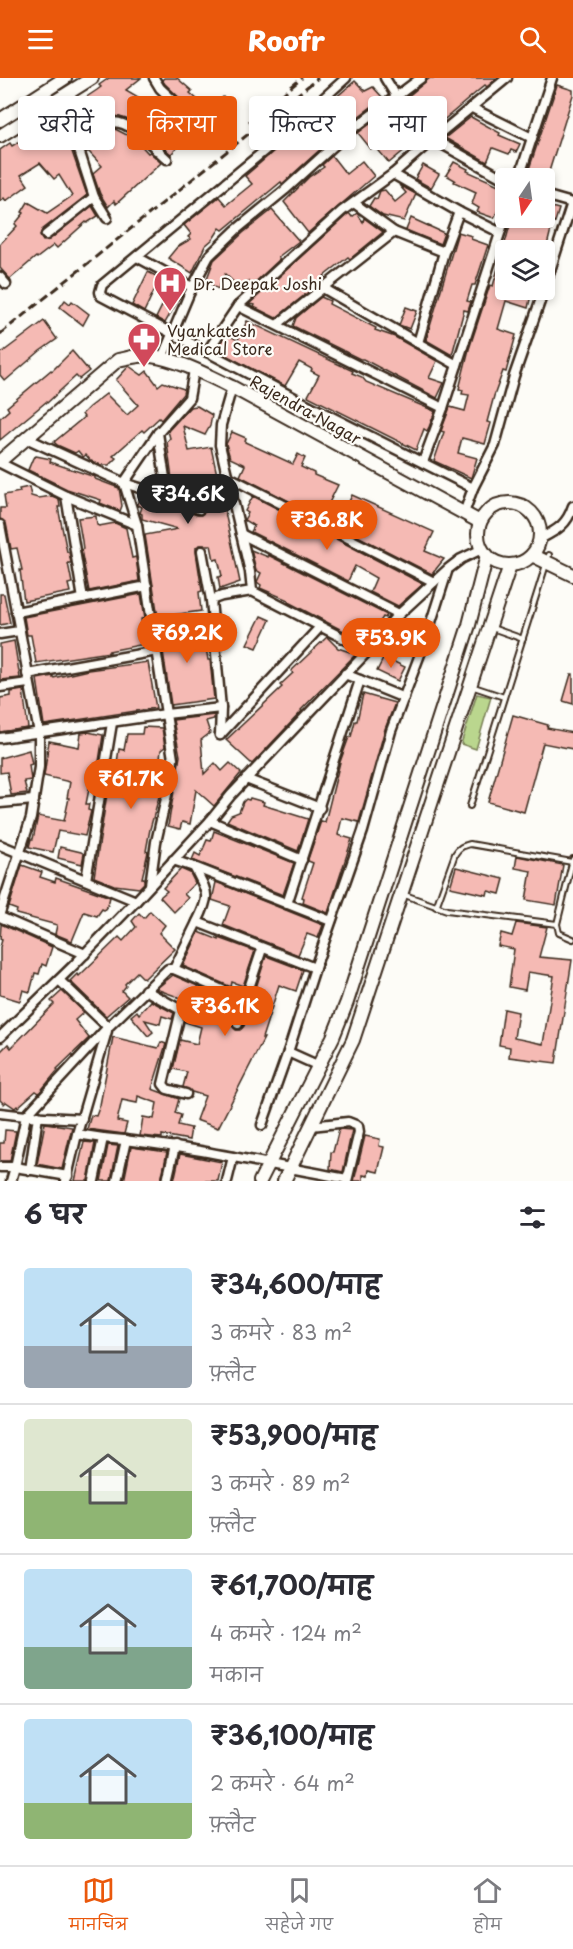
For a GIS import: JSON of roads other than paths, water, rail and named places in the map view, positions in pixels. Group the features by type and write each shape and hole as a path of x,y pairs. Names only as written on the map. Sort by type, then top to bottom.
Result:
{"main road":[{"path":"0,120 65,78"},
{"path":"65,96 92,78"},
{"path":"0,136 18,125"},
{"name":"Rajendra Nagar","path":"0,462 118,360 134,356 150,356 194,370 232,387 480,522"},
{"path":"515,503 532,512 537,520 540,529 536,547 521,563 510,565 497,562 484,552 479,540 480,522 491,508 498,504 515,503"},
{"path":"536,547 548,559 573,576"},
{"path":"260,1181 319,1066 347,1002 469,625 484,552"},
{"path":"548,559 573,567"},
{"path":"284,1181 353,1040 510,565"}],"street":[{"path":"154,78 168,96"},
{"path":"346,78 269,147 102,285 100,292 102,296 172,335 473,488"},
{"path":"385,78 396,96 421,78"},
{"path":"447,128 507,78"},
{"path":"522,168 552,78"},
{"path":"472,108 532,138"},
{"path":"162,358 192,287 209,256 236,230 368,117"},
{"path":"447,147 495,174"},
{"path":"79,150 94,197 107,218"},
{"path":"156,150 167,159"},
{"path":"207,352 238,306 334,218 393,174 420,150"},
{"path":"393,174 459,212 500,232"},
{"path":"46,235 94,197"},
{"path":"555,198 573,202 555,256"},
{"path":"354,202 394,232 444,252"},
{"path":"417,343 444,252 459,212"},
{"path":"423,462 501,228"},
{"path":"278,324 394,232"},
{"path":"137,257 192,287"},
{"path":"323,288 457,365"},
{"path":"464,513 473,488 495,445 514,376 540,300"},
{"path":"238,306 442,408"},
{"path":"124,483 158,433 189,398 194,370"},
{"path":"232,387 220,436 252,591"},
{"path":"158,433 168,496"},
{"path":"26,438 124,483 168,496 199,509"},
{"path":"0,462 66,496 137,525"},
{"path":"227,476 434,582"},
{"path":"124,483 137,525 173,759 156,842 150,886"},
{"path":"66,496 83,599"},
{"path":"536,547 567,522 573,506"},
{"path":"0,525 39,733 39,767 31,818 0,913"},
{"path":"241,534 399,614"},
{"path":"202,551 211,600 221,708 219,735 320,627"},
{"path":"0,1037 136,901 210,822 246,779 368,651 399,614 447,569 461,559 484,552"},
{"path":"262,1125 363,831 392,731 447,569"},
{"path":"0,578 10,576"},
{"path":"16,612 147,586"},
{"path":"211,600 252,591 368,651"},
{"path":"0,634 19,631"},
{"path":"0,687 28,678 157,651"},
{"path":"345,674 404,698"},
{"path":"287,904 360,681"},
{"path":"0,738 221,708"},
{"path":"86,880 112,723"},
{"path":"246,779 320,808"},
{"path":"0,803 34,800"},
{"path":"210,822 302,860"},
{"path":"0,845 136,901"},
{"path":"173,860 331,921"},
{"path":"174,969 206,902 207,895 194,867"},
{"path":"0,918 85,954"},
{"path":"197,922 315,968"},
{"path":"238,1024 262,949"},
{"path":"11,1181 26,1116 163,972 174,969 245,1000"},
{"path":"59,980 108,1028"},
{"path":"145,990 181,1012 162,1084 167,1089 186,1094"},
{"path":"0,1167 15,1167 67,1178 77,1134 108,1028"},
{"path":"288,1052 319,1066"},
{"path":"0,1113 82,1119"},
{"path":"30,1170 38,1116"},
{"path":"77,1134 175,1146 347,1180 359,1132 358,1126 348,1122 311,1126"},
{"path":"94,1181 103,1138"},
{"path":"117,1181 126,1140"},
{"path":"167,1181 175,1146"},
{"path":"227,1181 233,1157"}],"lane":[{"path":"470,806 548,559"},
{"path":"490,627 523,639"},
{"path":"470,685 504,697"},
{"path":"436,907 455,854 464,846 470,844 573,861 557,924 559,933 573,939"},
{"path":"401,894 436,907 557,924"}],"railway":[{"path":"280,96 302,78"},
{"path":"0,334 318,78"}],"place":[{"name":"Dr. Deepak Joshi","path":"170,312"},
{"name":"Vyankatesh Medical Store","path":"144,368"}]}
